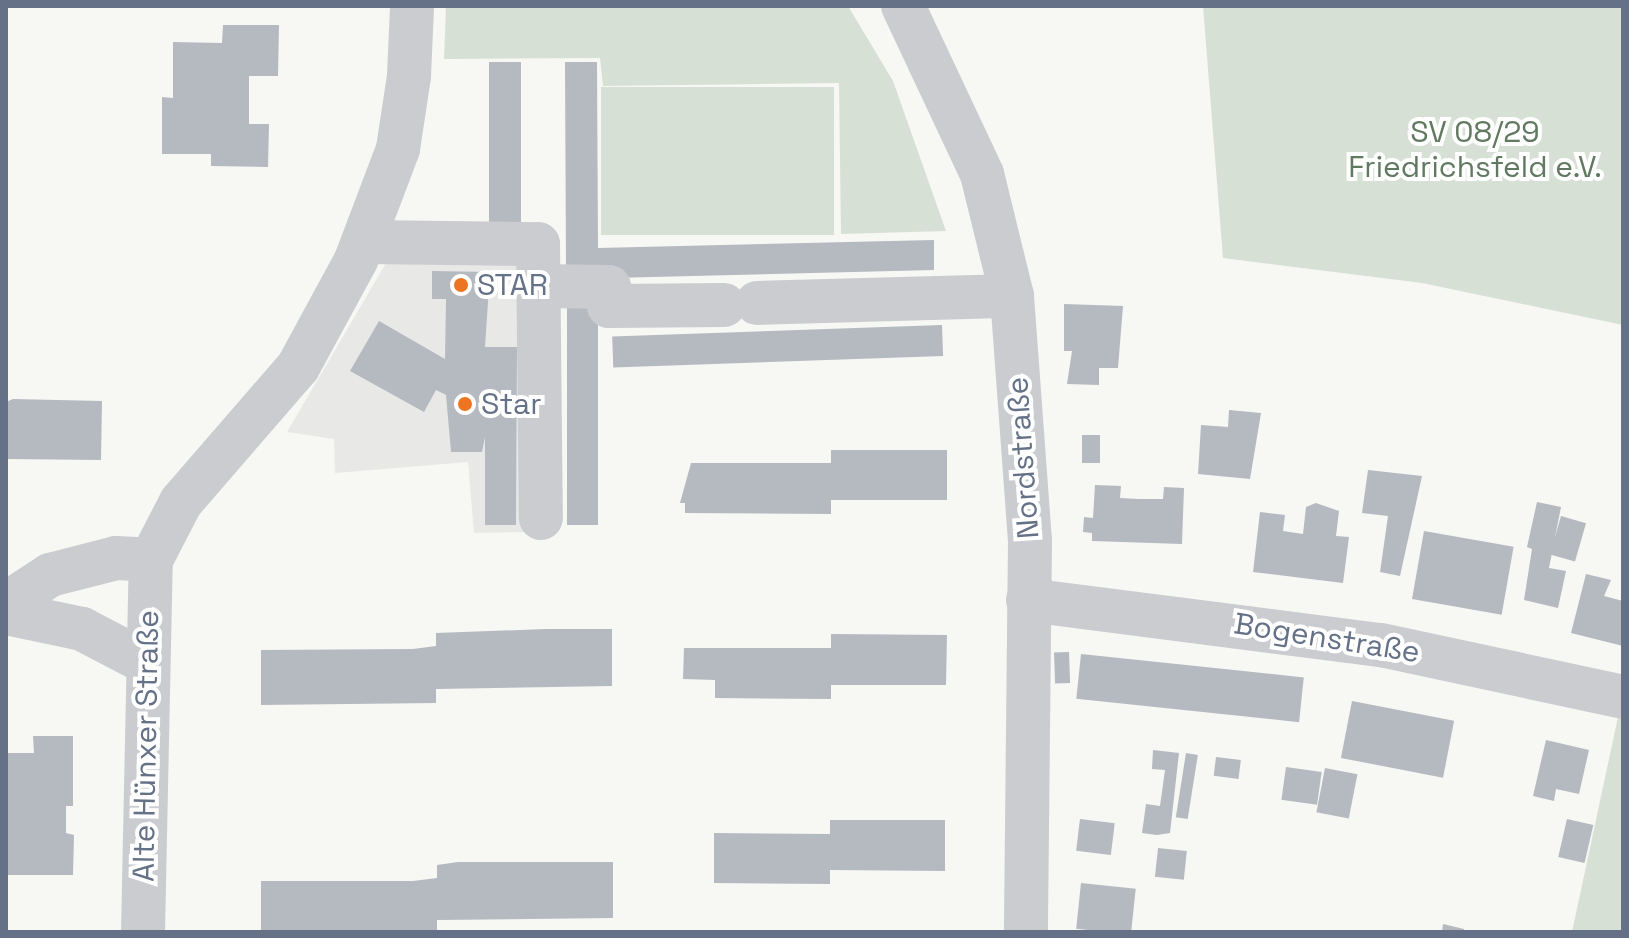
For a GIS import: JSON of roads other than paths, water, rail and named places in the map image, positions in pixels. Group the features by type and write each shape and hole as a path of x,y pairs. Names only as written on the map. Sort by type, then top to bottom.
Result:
{"street":[{"path":"6,604 50,575 116,558 151,560 181,502 298,367 364,242 398,149 409,76 412,6"},
{"name":"Nordstraße","path":"903,6 982,174 1012,296 1030,541 1026,932"},
{"path":"364,242 538,244 541,518"},
{"path":"539,286 609,287 609,306 1012,296"},
{"name":"Alte Hünxer Straße","path":"143,932 151,560"},
{"name":"Bogenstraße","path":"1028,600 1381,645 1623,697"},
{"path":"6,613 82,629 147,663"}],"place":[{"name":"STAR","path":"461,285"},
{"name":"Star","path":"465,404"}],"park label":[{"name":"SV 08/29 Friedrichsfeld e.V.","path":"1475,149"}]}
